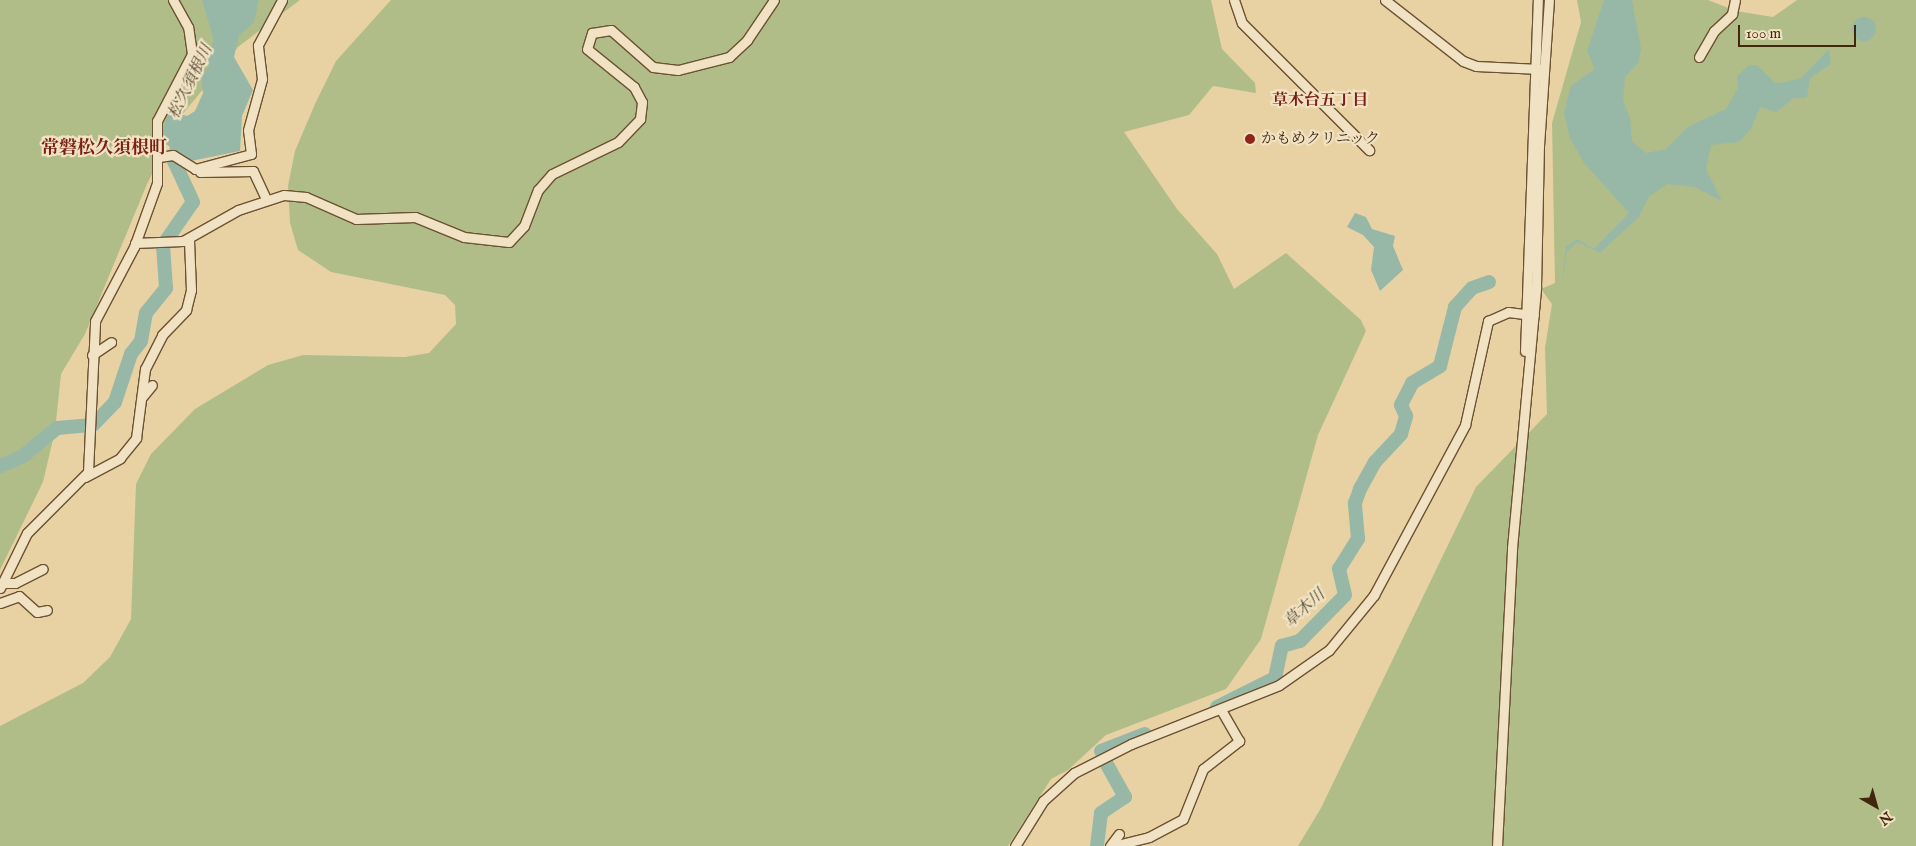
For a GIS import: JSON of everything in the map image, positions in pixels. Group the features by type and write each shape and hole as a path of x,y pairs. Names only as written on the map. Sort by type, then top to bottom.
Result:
{"street":[{"path":"85,477 92,355 99,310 135,243 157,183 159,157 157,121 188,66 192,46 173,0"},
{"path":"193,169 251,154 248,130 262,79 258,45 282,0"},
{"path":"135,243 189,240 266,199 306,197 356,219 415,217 464,237 509,242 524,226 538,190 552,174 618,142 640,119 642,102 634,87 587,49 592,33 611,30 653,67 678,70 729,57 748,40 774,0"},
{"path":"1234,0 1242,23 1369,150"},
{"path":"1385,0 1463,61 1476,66 1540,69"},
{"path":"1497,846 1529,314 1540,69 1538,0"},
{"path":"1540,69 1550,0"},
{"path":"1699,57 1714,31 1732,14 1735,0"},
{"path":"159,157 173,155 193,169 253,171 266,199"},
{"path":"1,586 28,533 85,477 120,458 134,444 143,396 144,372 162,335 186,310 191,285 189,240"},
{"path":"1015,846 1043,801 1074,773 1131,744 1221,710 1300,673 1353,624 1374,595 1465,425 1483,329 1498,314 1529,314"},
{"path":"92,355 111,342"},
{"path":"143,396 152,385"},
{"path":"1,586 14,583 43,569"},
{"path":"0,603 19,596 37,612 47,610"},
{"path":"1111,846 1123,840 1149,837 1183,819 1199,776 1239,740 1221,710"}],"green space":[{"path":"0,0 300,0 238,47 181,116 147,184 85,334 61,374 55,431 43,482 0,570"},
{"path":"391,0 1211,0 1222,49 1255,83 1256,93 1213,86 1189,115 1124,132 1177,209 1217,254 1234,289 1286,253 1361,320 1366,331 1318,435 1261,639 1226,689 1106,735 1068,770 1051,779 1008,846 0,846 0,726 83,683 110,657 131,619 136,484 151,454 195,409 268,365 303,355 405,357 429,353 456,324 455,305 445,295 331,272 298,250 290,223 288,186 295,151 315,104 336,61"},
{"path":"1577,0 1708,0 1736,11 1773,17 1797,0 1916,0 1916,846 1298,846 1321,808 1476,487 1547,414 1545,348 1552,304 1541,289 1555,283 1552,123 1581,22"}],"shaded area":[{"path":"202,0 259,0 254,22 239,36 234,57 253,90 242,116 240,151 186,162 159,137 170,111 187,116 195,111 203,93 201,76 209,66 207,52 214,41"},
{"path":"1604,0 1632,0 1641,49 1638,63 1625,77 1623,100 1630,118 1632,141 1646,153 1666,149 1689,126 1726,109 1738,88 1737,76 1749,65 1757,65 1774,82 1781,83 1801,78 1829,49 1831,64 1810,78 1807,98 1794,98 1776,112 1760,107 1751,129 1739,142 1711,145 1706,169 1722,201 1694,187 1667,184 1649,197 1639,217 1600,253 1578,242 1567,251 1561,287 1566,247 1577,239 1594,249 1629,213 1584,163 1570,138 1564,113 1571,86 1595,69 1587,51"},
{"path":"1864,17 1873,20 1876,29 1873,38 1864,41 1855,38 1852,29 1855,20"},
{"path":"1355,213 1366,217 1372,229 1395,236 1393,246 1403,270 1380,291 1371,270 1374,247 1363,235 1347,227"}],"waterway":[{"name":"松久須根川","path":"0,466 23,456 57,428 93,425 115,402 131,354 141,341 146,313 166,288 163,245 193,202 174,161 178,144"},
{"name":"草木川","path":"1217,707 1275,678 1282,646 1300,641 1345,595 1339,569 1358,539 1355,503 1360,489 1375,462 1401,434 1406,416 1401,405 1412,383 1440,366 1455,307 1472,288 1489,282"},
{"name":"草木川","path":"1101,751 1145,734"},
{"name":"草木川","path":"1097,846 1101,813 1125,797 1107,764"}],"place":[{"name":"かもめクリニック","path":"1250,139"}],"district":[{"name":"草木台五丁目","path":"1320,101"},
{"name":"常磐松久須根町","path":"104,149"}]}
